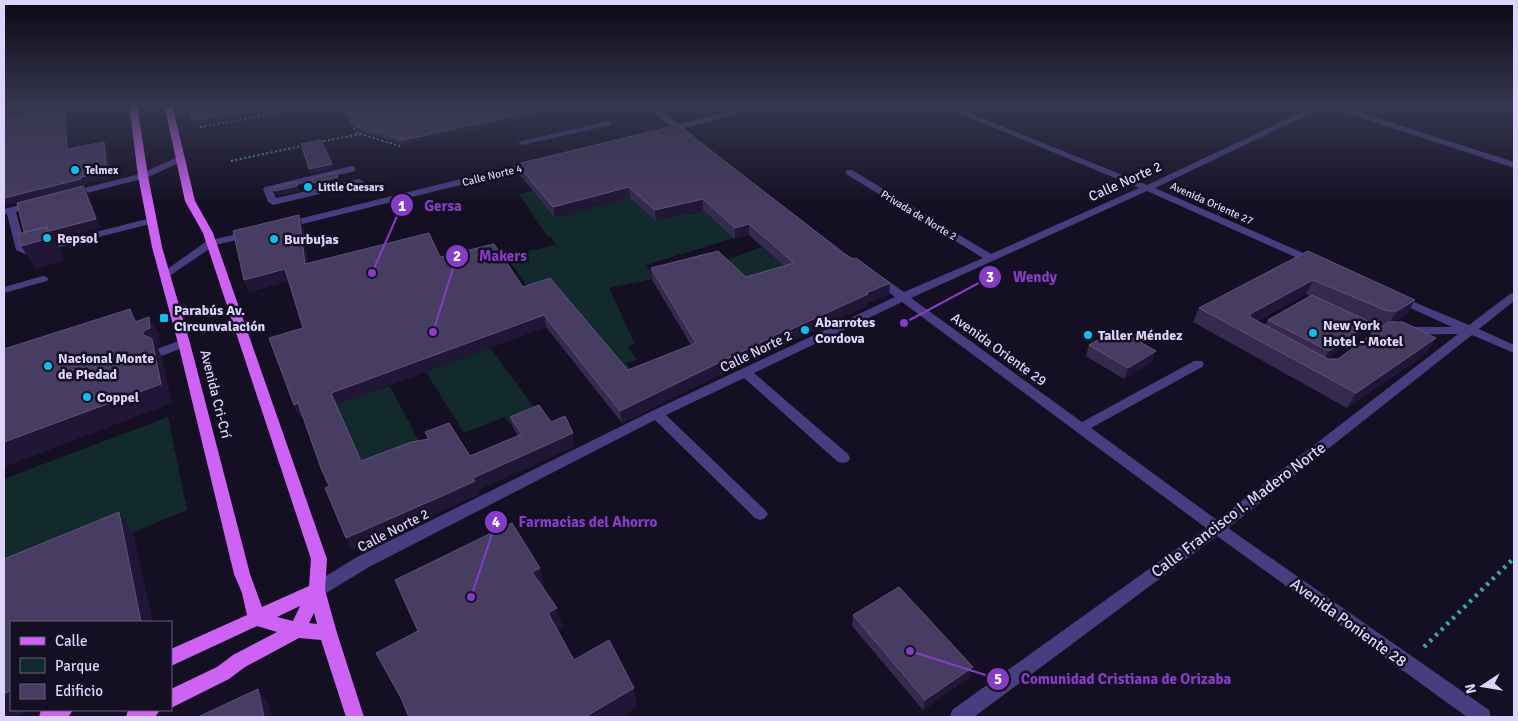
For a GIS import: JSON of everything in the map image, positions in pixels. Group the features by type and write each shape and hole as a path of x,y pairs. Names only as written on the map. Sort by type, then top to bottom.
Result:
{"main road":[{"name":"Avenida Cri-Crí","path":"138,138 151,221 164,275 184,344 242,574 250,592 256,618"},
{"path":"176,138 190,201 211,243 320,559 317,590 328,634 355,717"},
{"path":"172,658 317,590"},
{"path":"172,698 223,673 296,630 317,590"},
{"path":"256,618 296,630 328,634"},
{"path":"48,717 61,711"},
{"path":"135,717 148,711"}],"street":[{"path":"525,138 520,139 527,138"},
{"path":"693,138 702,145"},
{"name":"Avenida Oriente 27","path":"1024,138 1147,188 1327,267"},
{"name":"Calle Norte 2","path":"317,590 363,562 657,414 989,257 1147,188 1254,138"},
{"path":"1430,138 1514,165"},
{"path":"151,221 28,252 21,250 7,211 143,176 180,159"},
{"name":"Calle Norte 4","path":"279,227 541,162"},
{"path":"352,169 268,189 273,202 359,182"},
{"name":"Privada de Norte 2","path":"849,172 989,257"},
{"path":"164,275 211,243 261,231"},
{"name":"Avenida Oriente 29","path":"870,273 1217,528"},
{"path":"4,290 43,279"},
{"path":"1390,294 1514,349"},
{"name":"Calle Francisco I. Madero Norte","path":"959,717 1217,528 1514,296"},
{"path":"1342,315 1376,331 1470,330"},
{"path":"1361,342 1376,331"},
{"path":"161,352 184,344"},
{"path":"1082,428 1198,364"},
{"path":"746,373 843,458"},
{"path":"657,414 760,514"},
{"name":"Avenida Poniente 28","path":"1217,528 1482,717"}],"path":[{"path":"231,161 345,138"},
{"path":"375,138 400,146"},
{"path":"1408,664 1514,558"}],"green space":[{"path":"565,182 692,214 752,194 734,238 646,265 657,278 609,288 635,344 628,346 637,360 626,363 641,383 645,401 534,296 506,256 556,245 550,236 548,237 519,194"},
{"path":"762,247 788,270 781,298 718,263"},
{"path":"490,348 541,417 514,429 505,417 464,433 426,372"},
{"path":"390,386 424,451 366,475 336,404"},
{"path":"168,417 187,510 4,586 4,479"}],"building":[{"path":"4,138 66,138 67,149 104,142 107,172 81,177 81,179 4,198"},
{"path":"395,138 414,138 403,140"},
{"path":"626,138 694,138 845,254 853,259 856,258 890,283 782,332 620,411 544,315 331,393 361,461 411,442 429,439 425,432 449,423 470,456 522,434 510,417 539,405 551,422 565,416 573,433 473,478 475,481 346,538 325,488 329,486 298,403 294,405 269,338 303,328 285,269 244,280 233,231 299,215 305,264 429,233 440,257 494,244 523,287 550,278 628,370 696,343 651,268 718,251 746,277 794,263 749,224 735,228 703,199 655,210 629,187 553,207 517,164"},
{"path":"321,140 332,164 309,169 301,144"},
{"path":"336,173 338,177 313,183 312,178"},
{"path":"297,182 297,186 275,191 274,188"},
{"path":"83,186 96,219 49,231 47,227 24,232 17,203"},
{"path":"47,227 50,238 21,246 18,234"},
{"path":"1308,251 1415,300 1397,311 1387,311 1313,280 1250,314 1250,317 1328,359 1338,359 1388,322 1403,322 1436,338 1356,393 1199,308"},
{"path":"1312,295 1370,322 1329,351 1268,320"},
{"path":"130,309 135,322 149,317 150,328 142,334 152,339 161,384 4,442 4,349"},
{"path":"1117,329 1156,351 1128,368 1089,345"},
{"path":"119,512 141,621 10,621 10,691 4,694 4,559"},
{"path":"512,523 540,568 532,572 557,608 548,613 574,660 609,640 634,688 585,717 409,717 401,698 376,653 418,631 395,580"},
{"path":"899,587 973,667 925,700 853,615"},
{"path":"258,689 264,717 198,717"}],"place":[{"name":"Telmex","path":"75,170"},
{"name":"Little Caesars","path":"308,187"},
{"name":"Repsol","path":"47,238"},
{"name":"Burbujas","path":"274,239"},
{"name":"Gersa","path":"372,273"},
{"name":"Parabús Av. Circunvalación","path":"164,318"},
{"name":"Wendy","path":"904,323"},
{"name":"Abarrotes Cordova","path":"805,330"},
{"name":"Makers","path":"433,332"},
{"name":"New York Hotel - Motel","path":"1313,333"},
{"name":"Taller Méndez","path":"1088,335"},
{"name":"Nacional Monte de Piedad","path":"48,366"},
{"name":"Coppel","path":"87,397"},
{"name":"Farmacias del Ahorro","path":"471,597"},
{"name":"Comunidad Cristiana de Orizaba","path":"910,651"}]}
